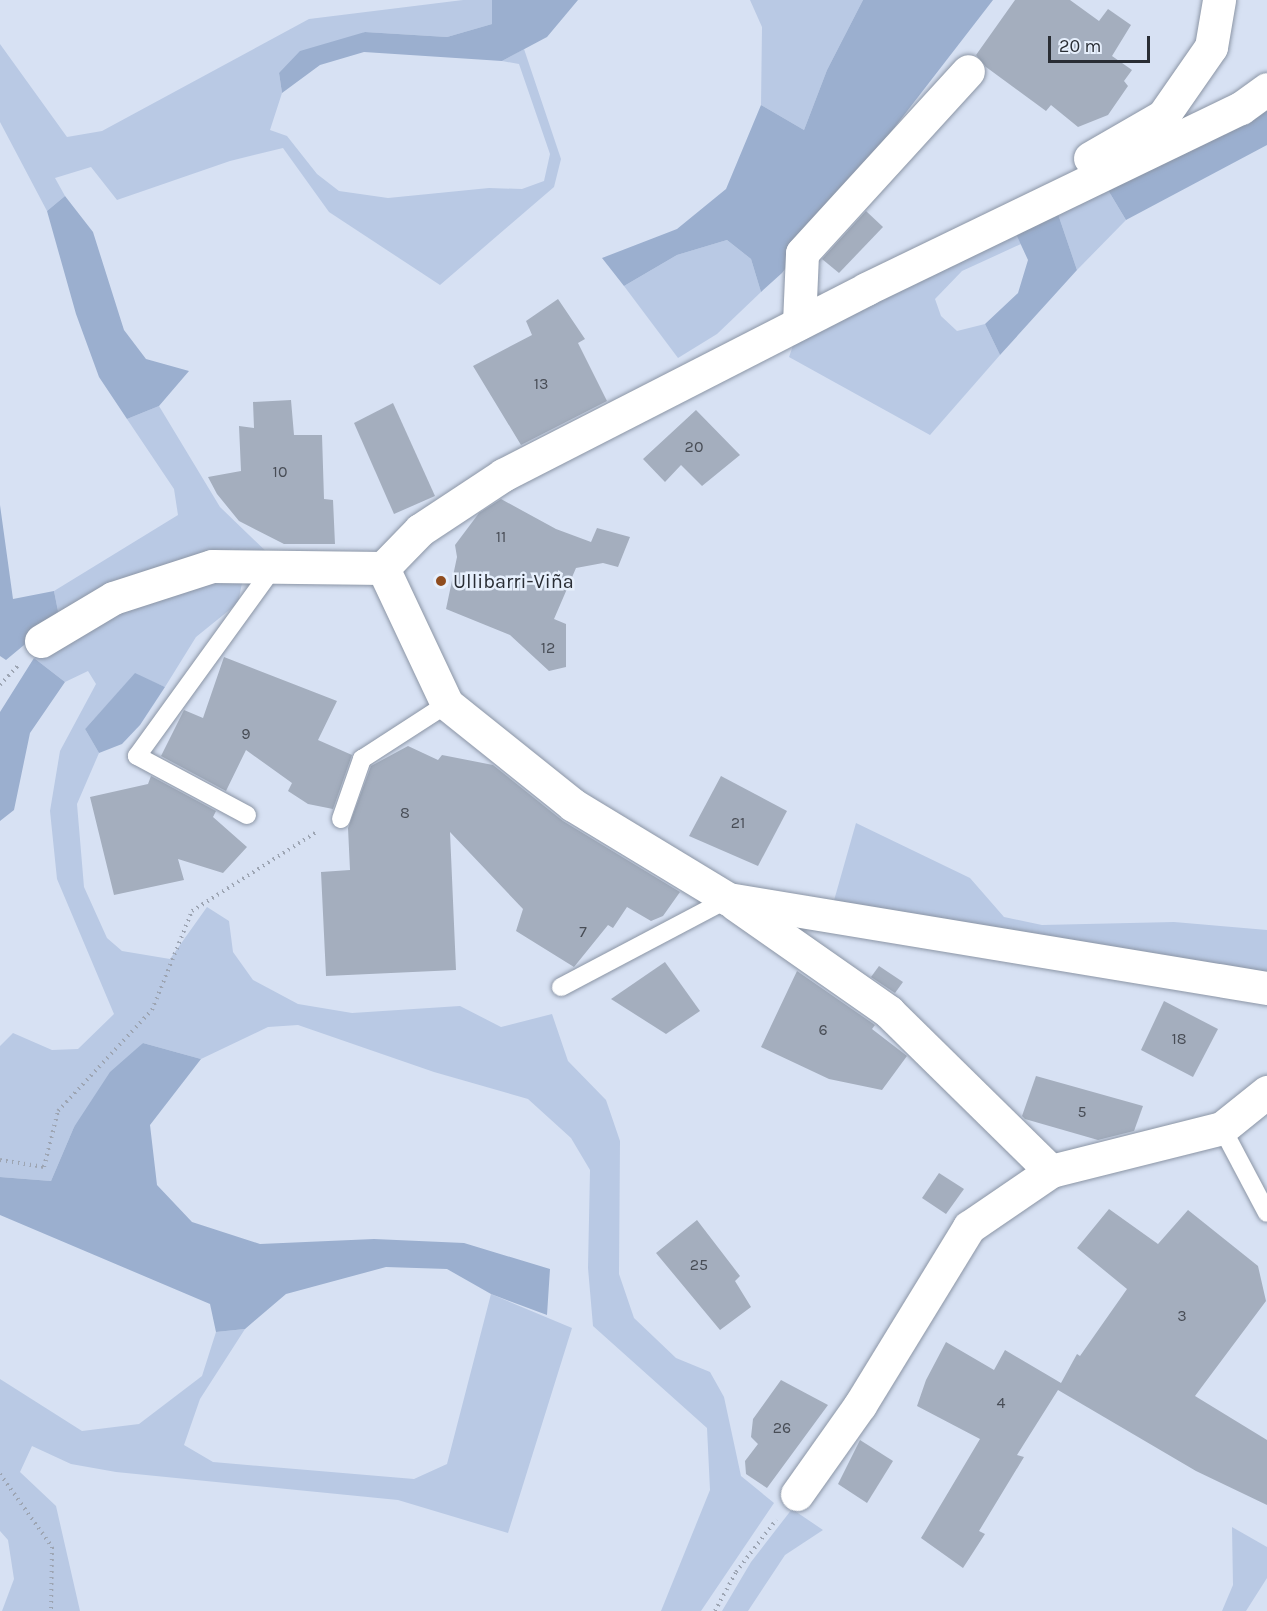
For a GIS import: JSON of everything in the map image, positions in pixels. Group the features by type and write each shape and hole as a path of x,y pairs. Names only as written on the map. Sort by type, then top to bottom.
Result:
{"street":[{"path":"866,289 1163,116 1211,47 1218,0"},
{"path":"799,323 801,253 968,70"},
{"path":"41,641 113,598 212,566 383,568 420,530 503,475 866,289 1241,108 1267,89"},
{"path":"383,568 447,704 573,805 729,900 889,1012 1051,1171"},
{"path":"729,900 1267,988"},
{"path":"797,1494 860,1405 969,1227 1051,1171 1222,1128 1267,1092"}],"lane":[{"path":"248,816 137,756 274,567"},
{"path":"340,819 362,759 447,704"},
{"path":"561,987 729,900"},
{"path":"1222,1128 1267,1213"}],"path":[{"path":"0,1160 44,1167 58,1111 152,1010 192,911 302,838 340,819"},
{"path":"0,1474 52,1546 51,1611"},
{"path":"715,1611 736,1572 797,1494"}],"shaded area":[{"path":"463,0 492,0 492,24 447,37 365,32 279,73 282,93 270,130 287,136 317,174 339,191 388,198 489,188 522,189 544,181 550,154 519,64 502,61 524,49 561,159 554,187 440,285 329,212 283,148 230,161 117,200 91,167 55,178 65,196 47,211 0,122 0,44 67,137 102,131 309,19"},
{"path":"492,0 578,0 547,37 502,61 364,52 320,65 282,93 279,73 300,51 365,32 447,37 492,24"},
{"path":"750,0 863,0 827,70 804,130 761,105 762,27"},
{"path":"863,0 993,0 782,273 761,292 751,259 727,240 677,255 624,286 602,258 677,229 726,189 761,105 804,130 827,70"},
{"path":"1267,103 1267,145 1126,220 1108,190 1199,147"},
{"path":"1108,190 1126,220 1077,270 1058,214"},
{"path":"65,196 93,232 124,330 146,359 189,371 159,406 127,419 99,377 76,314 47,211"},
{"path":"1058,214 1077,270 1000,355 985,324 1018,293 1028,260 1016,234"},
{"path":"1016,234 1021,244 962,271 935,299 941,316 957,331 985,324 1000,355 930,435 789,357 795,340"},
{"path":"727,240 751,259 761,292 717,334 678,358 624,286 677,255"},
{"path":"159,406 220,507 275,560 59,616 54,591 178,515 174,489 127,419"},
{"path":"0,505 13,599 54,591 59,616 6,660 0,656"},
{"path":"243,578 238,603 196,637 165,687 135,674 85,729 99,753 77,804 84,887 107,938 122,951 170,959 207,907 229,921 233,952 253,980 298,1004 352,1013 460,1006 501,1027 552,1014 568,1061 606,1100 620,1141 619,1274 634,1318 676,1358 710,1372 724,1397 741,1476 774,1503 701,1611 661,1611 710,1490 707,1428 593,1326 588,1268 590,1170 571,1138 528,1099 434,1072 298,1025 268,1027 201,1059 143,1043 74,1127 51,1181 0,1177 0,1046 13,1033 52,1050 78,1049 114,1014 57,879 50,811 60,751 96,684 88,671 65,682 34,658 121,598"},
{"path":"34,658 65,682 30,733 14,810 0,821 0,712"},
{"path":"135,673 165,687 140,725 122,744 99,753 85,729"},
{"path":"856,823 970,878 1004,917 1042,925 1174,922 1267,930 1267,975 833,904"},
{"path":"143,1043 201,1059 150,1125 157,1185 192,1222 260,1244 374,1239 464,1243 550,1269 547,1315 491,1294 447,1269 386,1267 286,1294 245,1329 216,1332 210,1304 0,1215 0,1177 51,1181 74,1127 110,1072"},
{"path":"491,1294 572,1328 508,1533 398,1500 116,1472 71,1464 32,1446 20,1472 56,1506 80,1611 2,1611 14,1579 8,1540 0,1531 0,1379 82,1431 139,1424 202,1376 216,1332 245,1329 200,1399 184,1445 213,1462 414,1479 447,1464"},
{"path":"792,1509 823,1530 785,1555 748,1611 722,1611 751,1562"},
{"path":"1232,1527 1267,1547 1267,1578 1246,1611 1222,1611 1233,1585"}],"building":[{"path":"1015,0 1070,0 1099,21 1108,9 1131,25 1112,56 1132,70 1124,81 1128,86 1108,115 1078,127 1051,105 1046,111 986,67 976,55"},
{"path":"866,211 883,227 839,273 822,259"},
{"path":"558,299 585,339 578,343 607,401 521,445 473,366 532,335 526,321"},
{"path":"291,400 294,435 322,435 324,499 333,500 335,544 284,544 239,521 217,494 208,477 241,471 239,426 254,428 253,402"},
{"path":"393,403 435,496 394,514 354,423"},
{"path":"696,410 740,455 702,486 681,465 665,482 643,459"},
{"path":"501,499 556,529 591,542 597,528 630,537 618,567 603,563 576,568 554,619 566,624 566,667 549,671 510,635 446,609 457,557 455,545 479,513"},
{"path":"224,657 337,701 318,740 352,755 333,809 308,804 288,791 292,783 246,750 226,791 161,756 184,710 203,718"},
{"path":"408,746 438,760 442,755 493,765 563,821 680,892 663,916 651,921 627,907 613,928 608,925 574,967 516,931 523,909 450,832 456,970 326,976 321,872 350,870 348,828 371,766"},
{"path":"151,776 216,811 213,817 247,847 223,873 178,859 184,880 114,895 90,797 148,784"},
{"path":"721,776 787,811 758,866 689,836"},
{"path":"665,962 700,1011 666,1034 611,999"},
{"path":"879,966 903,982 895,993 871,977"},
{"path":"797,971 875,1025 872,1029 907,1056 882,1090 829,1079 761,1047"},
{"path":"1164,1001 1218,1029 1193,1077 1141,1050"},
{"path":"1036,1076 1143,1106 1134,1131 1098,1140 1025,1119 1022,1116"},
{"path":"939,1173 964,1189 946,1214 922,1198"},
{"path":"1109,1209 1158,1244 1188,1210 1258,1266 1266,1301 1195,1396 1267,1440 1267,1505 1196,1471 1058,1390 1017,1455 1024,1457 979,1531 985,1534 963,1568 921,1538 980,1439 917,1406 926,1380 946,1342 994,1370 1005,1350 1061,1383 1077,1354 1080,1356 1127,1289 1077,1248"},
{"path":"697,1220 740,1276 735,1281 751,1307 720,1330 656,1253"},
{"path":"781,1380 828,1405 767,1488 746,1474 745,1461 758,1444 751,1437 753,1419"},
{"path":"860,1440 893,1461 867,1503 838,1484"}],"place":[{"name":"Ullibarri-Viña","path":"441,581"}]}
